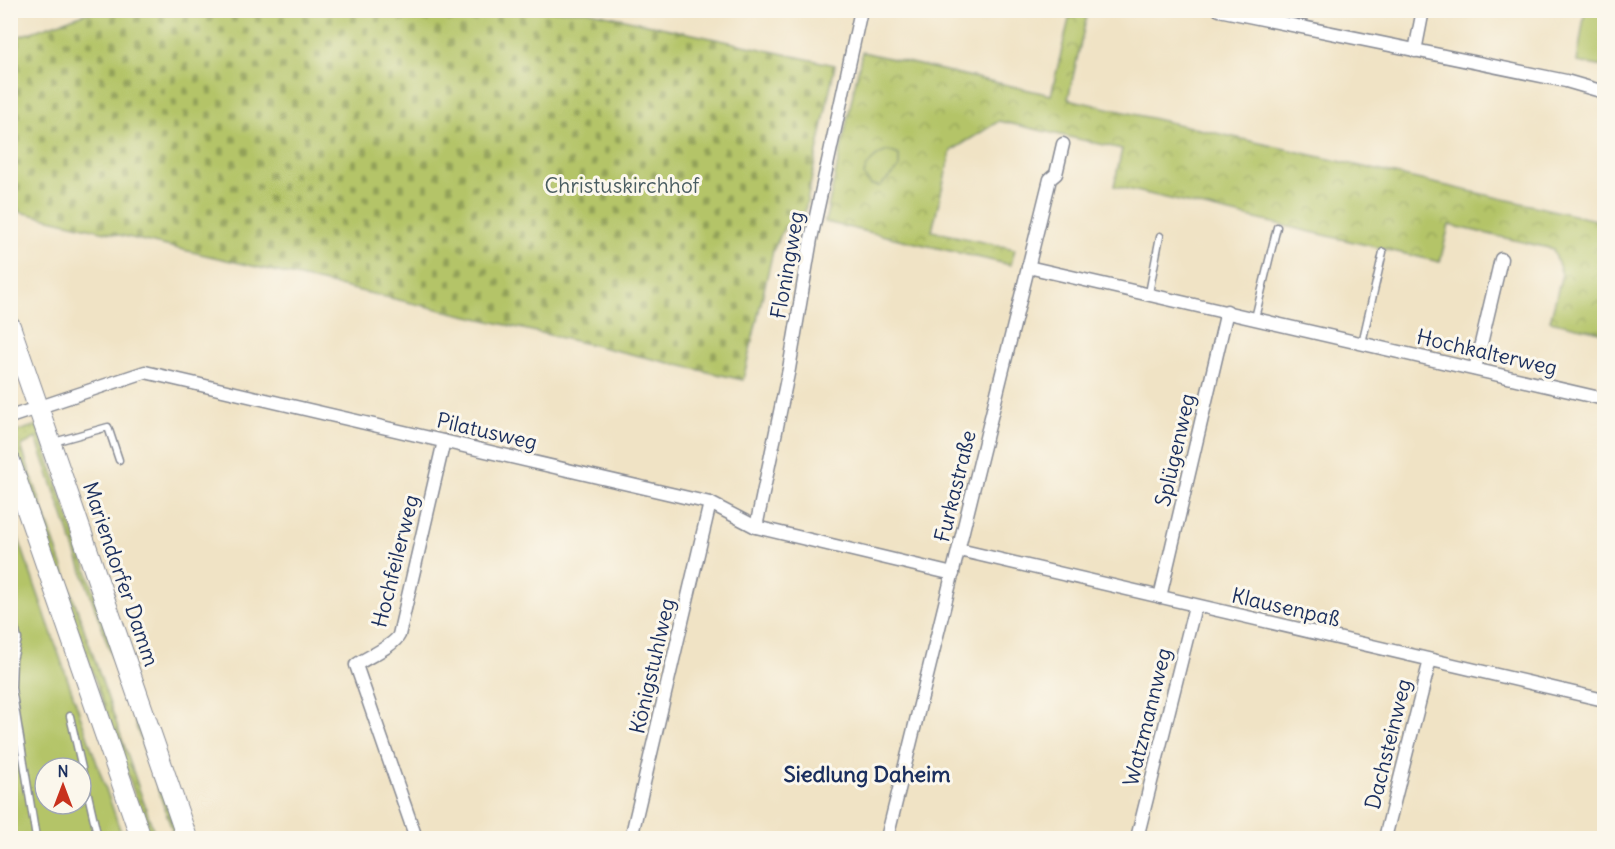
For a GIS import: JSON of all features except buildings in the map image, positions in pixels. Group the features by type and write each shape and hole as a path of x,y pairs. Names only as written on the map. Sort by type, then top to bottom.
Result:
{"main road":[{"name":"Mariendorfer Damm","path":"10,326 187,838"},
{"path":"10,461 141,838"}],"street":[{"name":"Floningweg","path":"756,527 789,369 811,239 861,10"},
{"path":"1220,10 1566,81 1605,92"},
{"path":"1415,51 1424,10"},
{"name":"Furkastraße","path":"886,838 1050,179 1056,174 1063,144"},
{"path":"1475,369 1501,259"},
{"name":"Hochkalterweg","path":"1028,267 1605,399"},
{"name":"Splügenweg","path":"1160,597 1227,311"},
{"name":"Pilatusweg","path":"10,417 145,372 710,503 756,527 953,574"},
{"name":"Hochfeilerweg","path":"416,838 356,665 376,651 391,645 399,635 444,441"},
{"name":"Königstuhlweg","path":"631,838 710,503"},
{"name":"Klausenpaß","path":"959,550 1605,700"},
{"name":"Watzmannweg","path":"1137,838 1195,606"},
{"name":"Dachsteinweg","path":"1384,838 1430,660"}],"lane":[{"path":"1255,318 1276,227"},
{"path":"1149,293 1160,236"},
{"path":"1362,343 1383,252"},
{"path":"51,443 108,427 119,460"},
{"path":"10,608 18,639 13,660 12,688 36,838"},
{"path":"70,716 98,838"}],"green space":[{"name":"Christuskirchhof","path":"93,11 587,11 835,65 801,230 785,226 773,251 743,380 11,210 11,39"},
{"path":"1071,11 1088,11 1068,99 1604,222 1604,333 1550,321 1562,274 1553,249 1449,225 1440,262 1114,186 1122,149 999,121 951,151 932,231 1015,249 1011,265 825,222 862,52 1051,95"},
{"path":"1585,11 1604,11 1604,67 1577,62"},
{"path":"889,151 899,155 899,168 880,186 871,185 864,176 869,163"},
{"path":"37,425 179,838 175,838 36,438 21,446 156,838 150,838 10,434"},
{"path":"10,514 123,838 11,838"}],"district":[{"name":"Siedlung Daheim","path":"867,774"}]}
